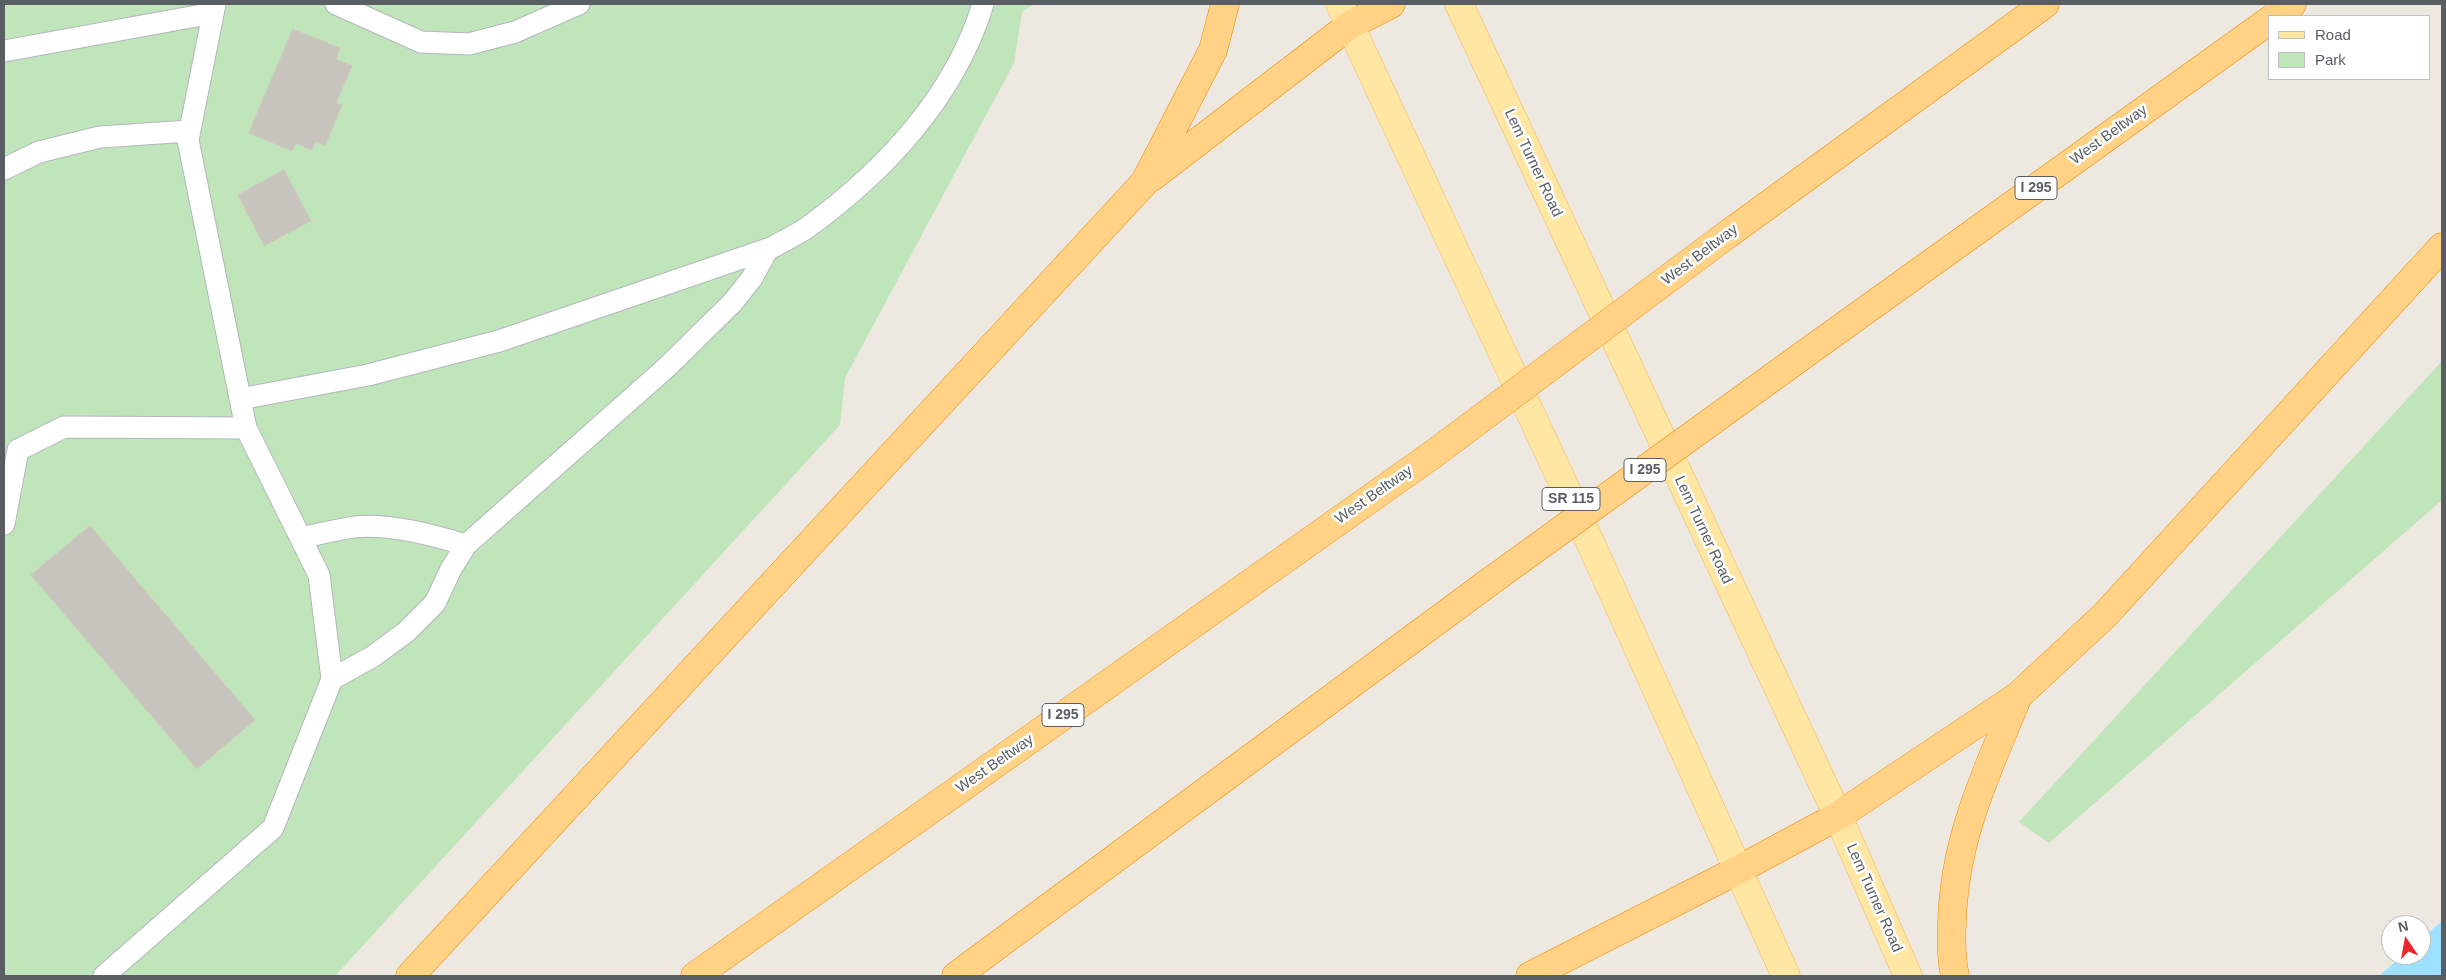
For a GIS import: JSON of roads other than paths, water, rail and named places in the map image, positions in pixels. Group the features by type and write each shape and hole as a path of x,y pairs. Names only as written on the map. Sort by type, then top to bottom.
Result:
{"highway":[{"path":"1145,182 1213,50 1226,4"},
{"path":"410,976 1145,182 1345,14 1391,4"},
{"name":"West Beltway","path":"695,976 1432,454 1728,234 2045,4"},
{"path":"2276,15 2292,4"},
{"name":"West Beltway","path":"956,976 1488,583 2268,21"},
{"path":"1530,976 1738,870 1838,816 2018,696 2105,615 2442,247"},
{"path":"1955,976 1951,960 1952,898 1959,855 1969,816 2018,696"}],"main road":[{"name":"Lem Turner Road","path":"1459,4 1838,816 1908,976"},
{"name":"SR 115","path":"1345,14 1577,513 1786,976"}],"lane":[{"path":"336,4 421,42 468,44 515,32 579,4"},
{"path":"240,400 368,375 499,341 768,249 807,228 895,150 930,108 954,73 974,33 983,4"},
{"path":"4,51 114,31 214,8 188,140 246,428 319,575 332,679 273,828 104,976"},
{"path":"4,169 38,152 100,137 189,131"},
{"path":"332,679 372,657 406,632 435,603 451,569 466,545 667,367 733,302 752,278 768,249"},
{"path":"4,524 18,450 64,427 246,428"},
{"path":"301,538 356,527 428,534 466,545"}],"water":[{"path":"2442,921 2442,976 2379,976 2392,965 2431,965 2431,930"}]}
